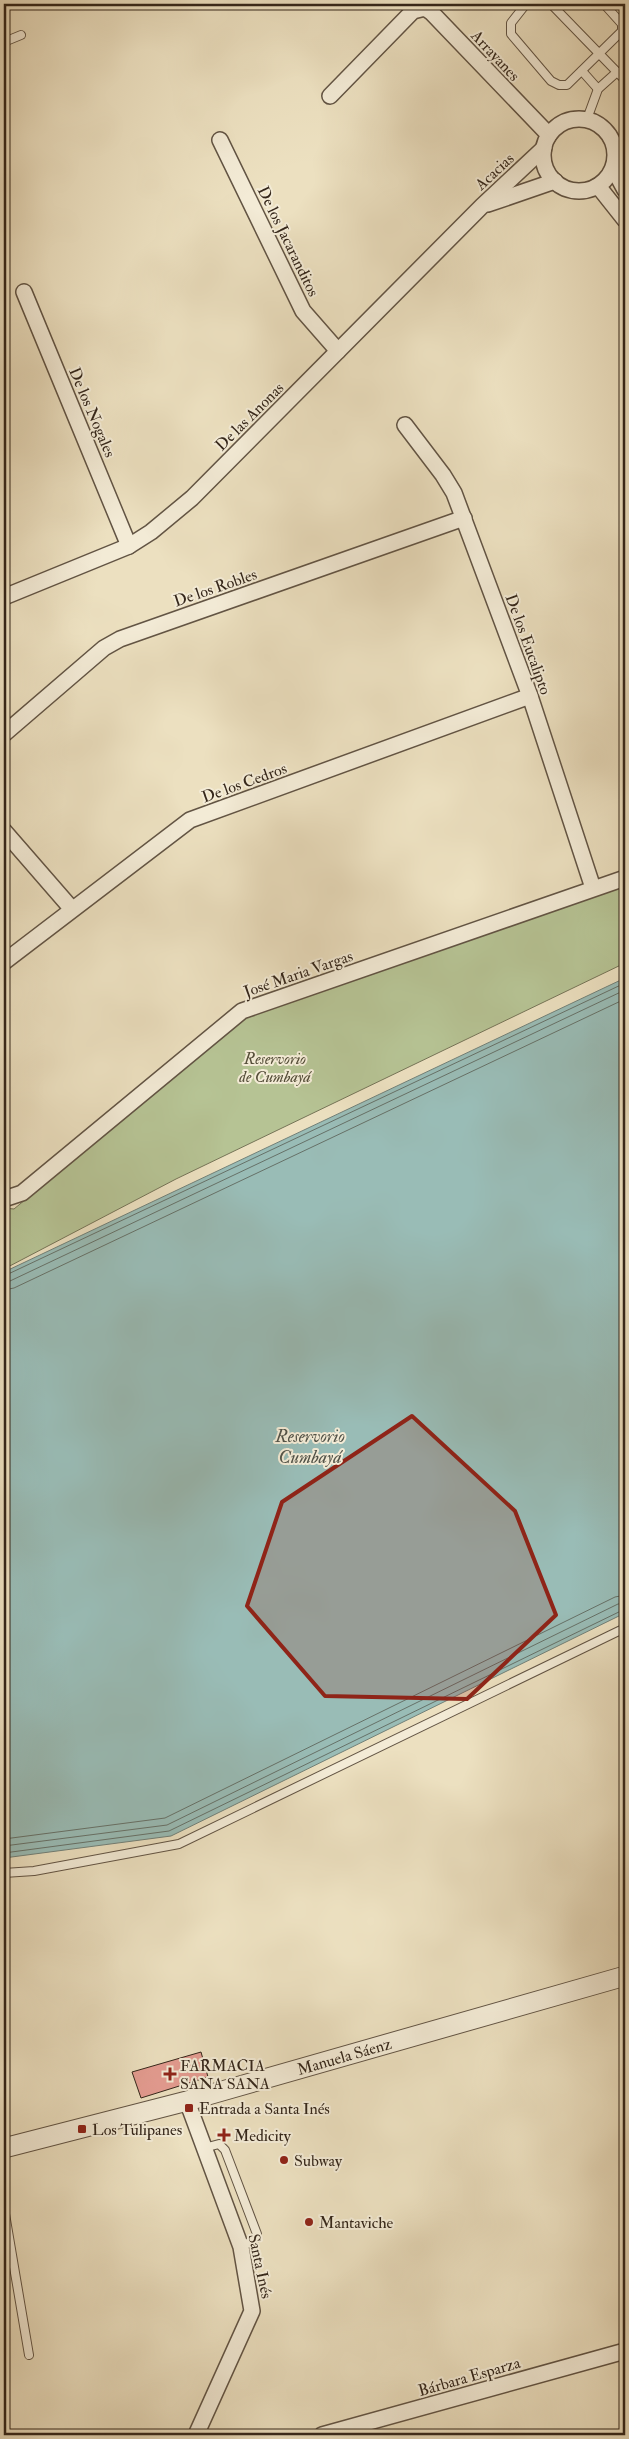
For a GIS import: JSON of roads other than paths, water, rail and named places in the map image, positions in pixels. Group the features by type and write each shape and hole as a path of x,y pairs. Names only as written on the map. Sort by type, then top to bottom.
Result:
{"street":[{"name":"Arrayanes","path":"330,96 413,11 425,8 432,12 546,141"},
{"path":"587,119 601,126 620,152 607,178 598,186 588,190 576,191 565,188 555,182 548,172 544,160 546,141 559,125 572,120 587,119"},
{"name":"De los Jacaranditos","path":"220,140 303,311 338,351"},
{"name":"Acacias","path":"482,206 546,141"},
{"path":"613,168 625,190"},
{"name":"Acacias","path":"482,206 555,182"},
{"path":"598,186 625,220"},
{"name":"De las Anonas","path":"4,597 129,546 151,532 192,498 482,206"},
{"name":"De los Nogales","path":"24,292 129,546"},
{"name":"De los Eucalipto","path":"405,425 443,475 454,493 530,696 593,888"},
{"name":"De los Robles","path":"4,734 104,648 120,638 464,518"},
{"name":"De los Cedros","path":"4,962 71,908 190,820 530,696"},
{"path":"4,831 71,908"},
{"name":"José Maria Vargas","path":"4,1199 22,1193 242,1012 625,878"},
{"name":"Manuela Sáenz","path":"4,2149 187,2101 625,1976"},
{"name":"Santa Inés","path":"187,2101 241,2247 252,2311 196,2435"},
{"name":"Bárbara Esparza","path":"322,2435 625,2351"}],"lane":[{"path":"526,4 511,23 511,34 551,81 559,86 567,85 622,31 622,24 604,4"},
{"path":"550,4 625,80"},
{"path":"4,42 21,35"},
{"path":"582,70 598,89"},
{"path":"587,119 598,89 617,72"},
{"path":"4,1873 34,1871 178,1844 625,1628"},
{"path":"4,2208 29,2355"}],"water":[{"name":"Reservorio Cumbayá","path":"625,978 625,1613 171,1836 4,1858 4,1272"}],"place":[{"name":"FARMACIA SANA SANA","path":"170,2074"},
{"name":"Entrada a Santa Inés","path":"189,2108"},
{"name":"Los Tulipanes","path":"82,2129"},
{"name":"Medicity","path":"224,2135"},
{"name":"Subway","path":"284,2160"},
{"name":"Mantaviche","path":"309,2222"}],"park label":[{"name":"Reservorio de Cumbayá","path":"275,1067"}]}
